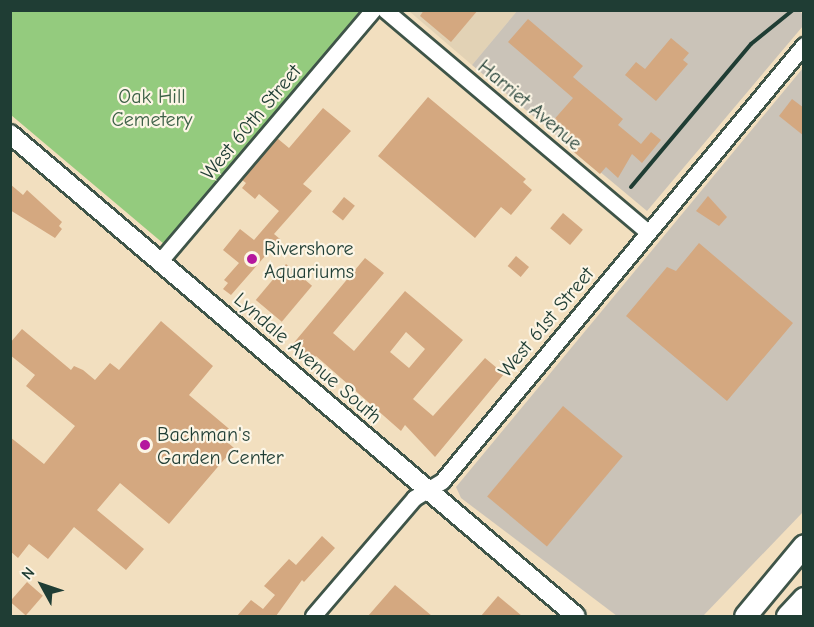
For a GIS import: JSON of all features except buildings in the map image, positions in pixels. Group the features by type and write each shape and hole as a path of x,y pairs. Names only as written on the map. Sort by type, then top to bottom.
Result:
{"highway":[{"path":"745,616 804,544"},
{"path":"787,616 804,598"}],"main road":[{"name":"Lyndale Avenue South","path":"10,134 576,616"}],"street":[{"name":"West 60th Street","path":"160,261 373,10"},
{"name":"Harriet Avenue","path":"385,10 648,232"},
{"name":"West 61st Street","path":"313,616 414,498 429,492 804,45"}],"shaded area":[{"path":"799,10 803,15 803,26 647,211 472,65 517,11"},
{"path":"409,11 517,11 472,65"},
{"path":"803,68 803,512 703,616 617,616 461,498 456,487"}],"green space":[{"name":"Oak Hill Cemetery","path":"11,10 360,11 164,244 11,115"}],"railway":[{"path":"631,187 751,44 793,10"}],"place":[{"name":"Rivershore Aquariums","path":"252,259"},
{"name":"Bachman's Garden Center","path":"145,445"}]}
